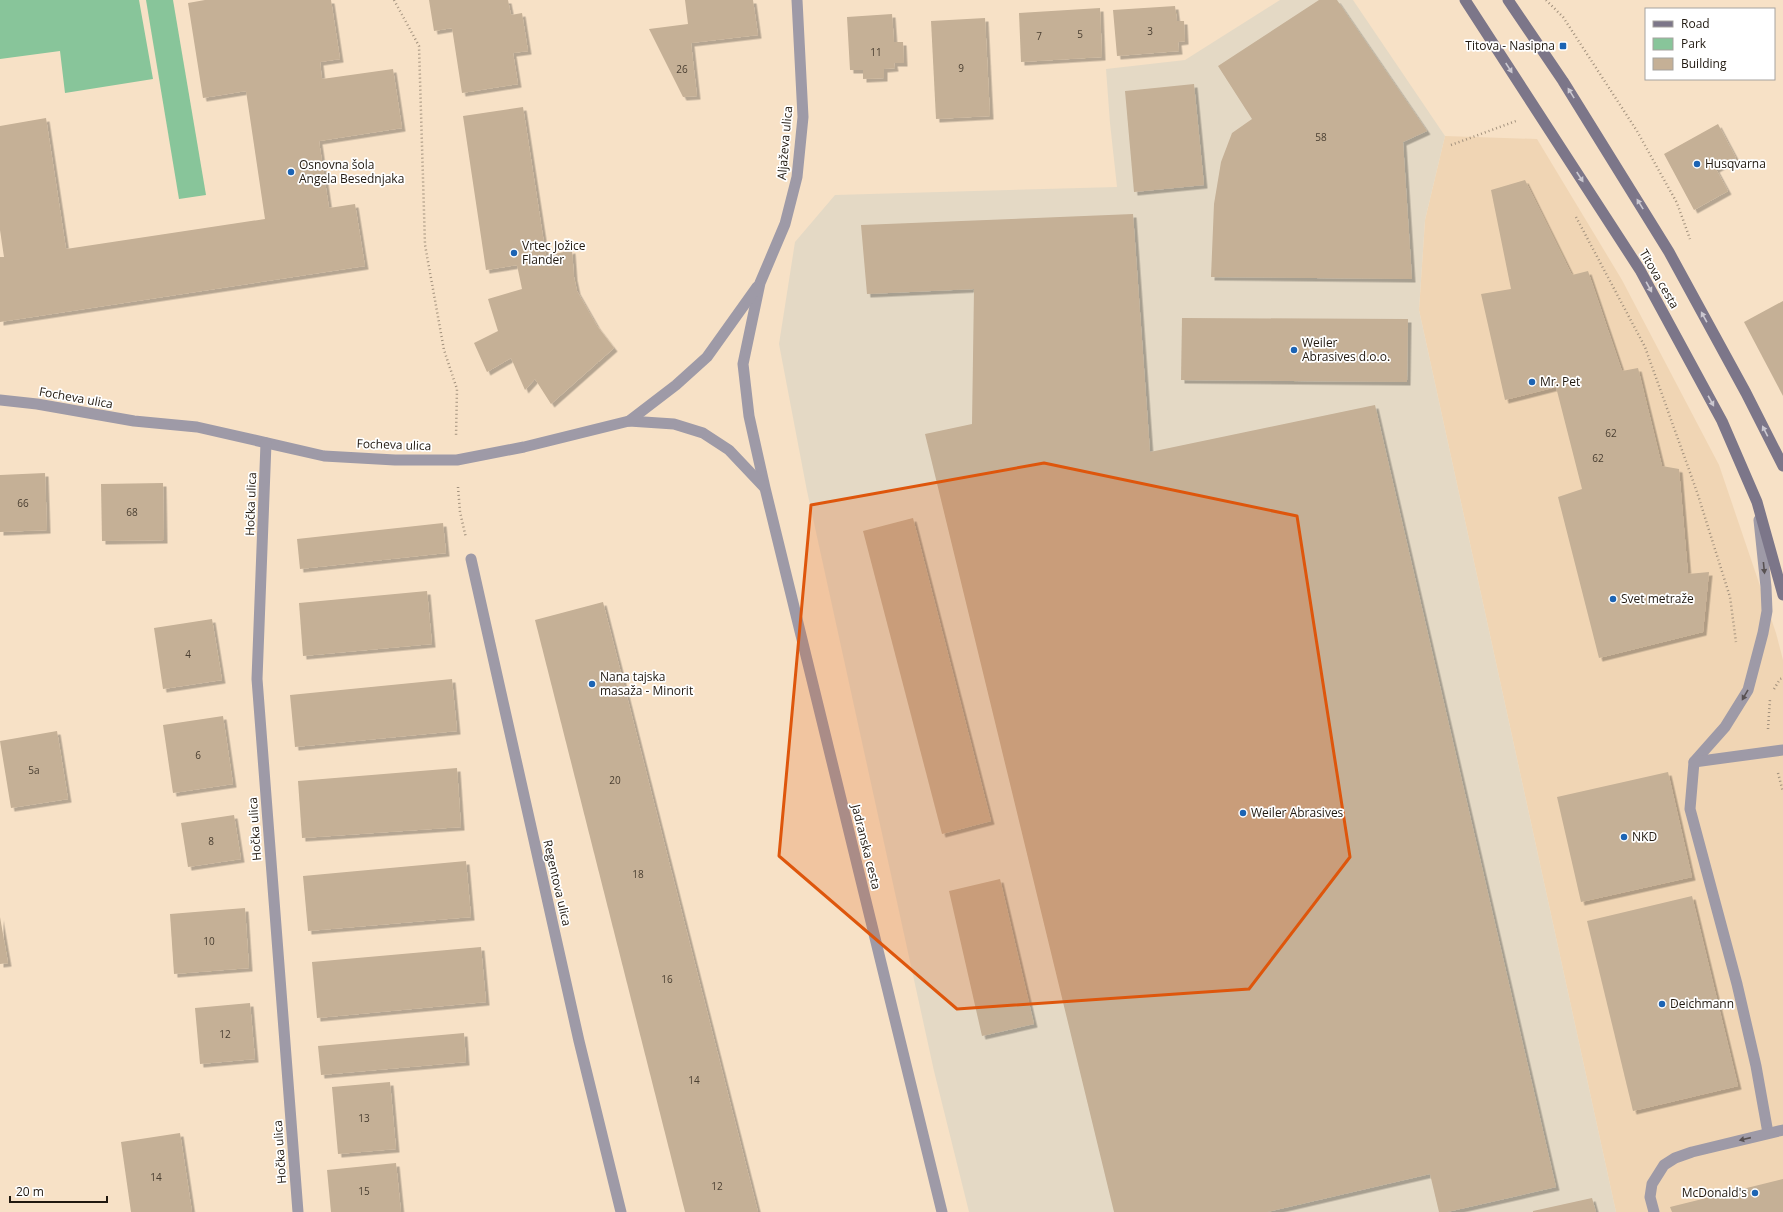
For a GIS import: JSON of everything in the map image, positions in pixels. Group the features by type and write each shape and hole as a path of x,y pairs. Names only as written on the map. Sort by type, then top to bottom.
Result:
{"main road":[{"name":"Titova cesta","path":"1465,0 1640,270 1722,421 1757,502 1783,595"},
{"name":"Titova cesta","path":"1508,0 1563,81 1669,252 1746,393 1783,466"}],"street":[{"name":"Aljaževa ulica","path":"764,488 750,416 743,364 760,283 785,224 797,177 803,117 797,0"},
{"name":"Aljaževa ulica","path":"629,421 676,385 707,357 760,283"},
{"name":"Focheva ulica","path":"0,400 37,404 134,422 197,427 324,456 395,460 457,460 524,447 629,421 674,424 703,433 729,450 764,488"},
{"name":"Hočka ulica","path":"266,443 257,679 298,1212"},
{"name":"Jadranska cesta","path":"764,488 942,1212"},
{"path":"1757,502 1766,587 1767,611 1763,633 1748,690 1725,727 1694,762 1690,809 1737,984 1756,1066 1768,1134"},
{"name":"Regentova ulica","path":"471,559 578,1033 621,1212"},
{"path":"1694,762 1783,750"},
{"path":"1654,1212 1650,1197 1652,1184 1664,1165 1675,1158 1692,1152 1783,1130"}],"path":[{"path":"394,0 419,46 425,246 444,350 457,389 456,441"},
{"path":"1546,0 1563,17 1636,131 1677,203 1692,245"},
{"path":"1451,145 1519,120"},
{"path":"1574,214 1645,347 1697,492 1730,597 1737,646"},
{"path":"458,487 460,512 471,559"},
{"path":"1767,725 1771,693 1780,679 1783,678"}],"highlighted area":[{"path":"1044,463 1297,516 1350,857 1249,989 957,1009 779,856 811,505"}],"shaded area":[{"path":"1280,0 1353,0 1445,136 1425,220 1419,310 1616,1212 969,1212 934,1071 807,491 779,344 795,242 835,195 1117,187 1106,69 1185,60"},
{"path":"1445,136 1537,139 1622,280 1719,465 1776,633 1783,660 1783,1212 1616,1212 1419,310 1425,220"}],"green space":[{"path":"0,0 139,0 153,79 65,93 60,51 0,59"},
{"path":"146,0 173,0 206,195 179,199"}],"building":[{"name":"Osnovna šola Angela Besednjaka","path":"205,0 331,0 340,59 320,62 322,79 393,69 402,128 319,141 329,208 355,204 365,266 0,322 0,257 4,257 0,230 0,126 46,118 66,249 265,219 246,91 203,98 188,3"},
{"path":"429,0 508,0 511,15 522,13 528,51 513,53 518,84 462,93 452,28 434,31"},
{"path":"685,0 753,0 758,35 691,43 697,96 683,97 649,29 688,24"},
{"path":"1319,0 1337,0 1427,131 1403,142 1412,279 1211,277 1214,204 1221,162 1232,133 1252,119 1218,66"},
{"path":"1175,6 1177,21 1184,21 1185,41 1178,42 1179,51 1117,56 1113,10"},
{"path":"1100,8 1102,57 1021,62 1019,13"},
{"path":"892,14 894,42 903,42 904,63 894,63 895,68 884,69 884,78 863,79 863,70 850,70 847,17"},
{"path":"985,18 990,116 936,119 931,21"},
{"path":"1194,84 1204,185 1134,192 1125,91"},
{"name":"Vrtec Jožice Flander","path":"523,107 546,256 572,250 574,277 577,291 597,326 614,348 551,404 535,379 525,390 511,358 487,372 474,343 498,331 488,299 522,289 517,265 486,270 463,116"},
{"name":"Husqvarna","path":"1718,124 1736,158 1716,169 1728,191 1694,210 1664,154"},
{"path":"1525,180 1572,275 1588,271 1622,371 1638,368 1662,466 1679,469 1688,574 1709,572 1703,632 1599,658 1558,497 1582,489 1556,387 1505,400 1481,294 1511,289 1491,190"},
{"name":"Weiler Abrasives","path":"1133,214 1150,452 1375,405 1556,1187 1447,1212 1439,1212 1430,1174 1267,1212 1114,1212 925,434 972,424 974,289 867,294 861,225"},
{"path":"1783,301 1783,396 1744,322"},
{"name":"Weiler Abrasives d.o.o.","path":"1182,318 1408,319 1407,382 1181,380"},
{"path":"45,473 47,530 0,532 0,475"},
{"path":"163,483 164,540 102,541 101,484"},
{"path":"913,518 991,821 942,834 863,531"},
{"path":"443,523 446,553 300,569 297,539"},
{"path":"427,591 432,644 303,656 299,603"},
{"path":"603,602 758,1212 685,1212 535,620"},
{"path":"212,619 222,680 163,689 154,628"},
{"path":"452,679 457,731 295,747 290,695"},
{"path":"223,716 233,784 173,793 163,725"},
{"path":"57,731 68,799 11,808 0,741"},
{"path":"457,768 461,827 302,838 298,781"},
{"name":"NKD","path":"1668,772 1692,877 1581,902 1557,797"},
{"path":"234,815 241,859 188,867 181,823"},
{"path":"466,861 471,917 308,931 303,876"},
{"path":"1000,879 1034,1024 982,1036 949,891"},
{"name":"Deichmann","path":"1692,896 1738,1086 1633,1111 1587,921"},
{"path":"245,908 249,968 174,974 170,914"},
{"path":"0,917 8,963 0,964"},
{"path":"481,947 486,1002 317,1018 312,962"},
{"path":"250,1003 255,1059 200,1064 195,1008"},
{"path":"464,1033 466,1062 321,1075 318,1046"},
{"path":"390,1082 396,1149 338,1154 332,1087"},
{"path":"180,1133 192,1212 131,1212 121,1142"},
{"path":"396,1163 401,1212 331,1212 327,1170"},
{"name":"McDonald's","path":"1783,1179 1783,1212 1672,1212 1670,1207"},
{"path":"1592,1198 1596,1212 1533,1212 1533,1211"}],"place":[{"name":"Titova - Nasipna","path":"1563,46"},
{"name":"Husqvarna","path":"1697,164"},
{"name":"Osnovna šola Angela Besednjaka","path":"291,172"},
{"name":"Vrtec Jožice Flander","path":"514,253"},
{"name":"Weiler Abrasives d.o.o.","path":"1294,350"},
{"name":"Mr. Pet","path":"1532,382"},
{"name":"Svet metraže","path":"1613,599"},
{"name":"Nana tajska masaža - Minorit","path":"592,684"},
{"name":"Weiler Abrasives","path":"1243,813"},
{"name":"NKD","path":"1624,837"},
{"name":"Deichmann","path":"1662,1004"},
{"name":"McDonald's","path":"1755,1193"}]}
